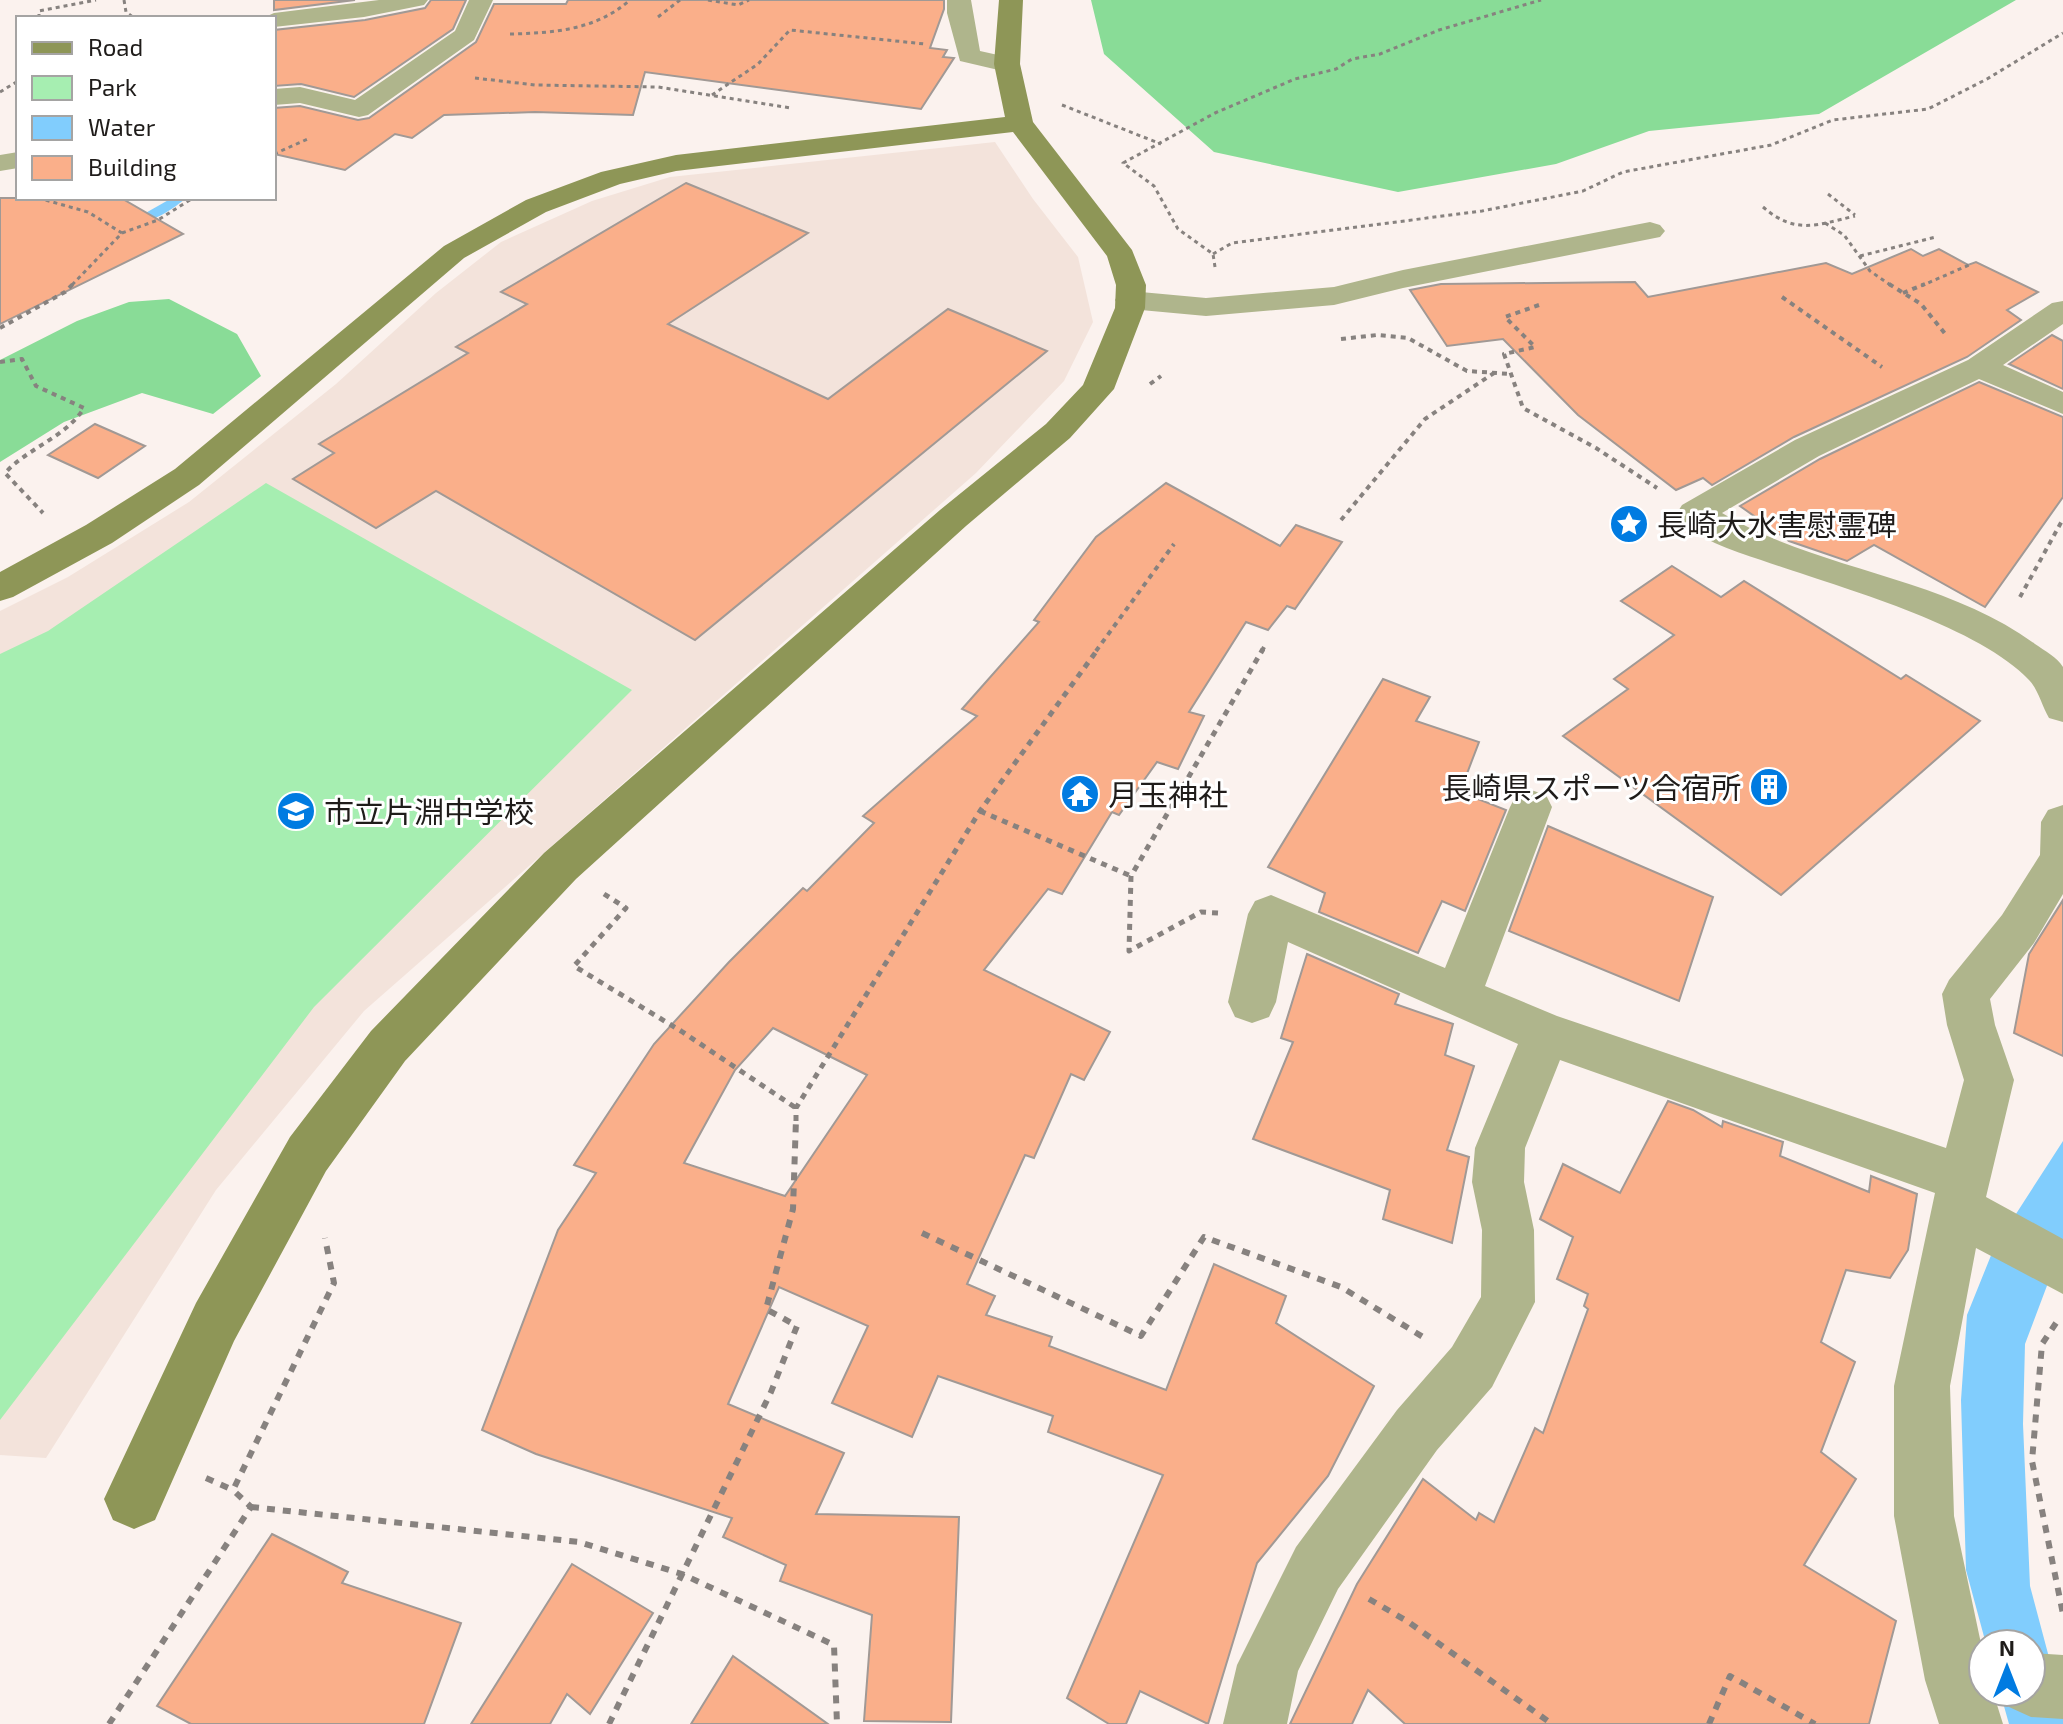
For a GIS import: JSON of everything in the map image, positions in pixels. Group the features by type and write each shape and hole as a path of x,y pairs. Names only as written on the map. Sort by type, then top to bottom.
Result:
{"street":[{"path":"276,20 364,10 416,0"},
{"path":"276,97 300,95 359,109 465,35 481,0"},
{"path":"959,0 969,56 1007,64"},
{"path":"134,1499 215,1322 308,1154 388,1046 560,866 953,518 1058,431 1098,389 1121,336 1131,285 1122,256 1020,123 1007,64 1011,0"},
{"path":"0,588 99,534 187,477 454,252 536,206 611,178 676,163 1020,123"},
{"path":"1130,300 1206,307 1334,296 1403,279 1650,231"},
{"path":"2063,310 1979,367 1807,448 1695,513 1738,539 1905,596 1998,636 2046,672 2063,707"},
{"path":"1979,367 2063,404"},
{"path":"1458,995 1531,807"},
{"path":"1967,1683 1924,1516 1922,1386 1960,1194 1989,1080 1971,1025 1966,994 2018,929 2062,857 2063,822"},
{"path":"1252,1002 1271,914 1546,1034 1916,1160 1960,1194 2008,1238 2063,1268"},
{"path":"1255,1724 1268,1665 1317,1568 1417,1430 1472,1367 1508,1302 1508,1230 1498,1182 1500,1148 1546,1034"}],"path":[{"path":"39,16 39,11 96,0"},
{"path":"465,35 544,34 574,28 621,9 630,0"},
{"path":"658,17 680,0"},
{"path":"708,0 738,5 749,0"},
{"path":"1215,267 1213,254 1178,229 1154,186 1123,163 1215,113 1295,79 1336,69 1352,59 1380,54 1439,30 1541,0"},
{"path":"712,95 758,64 790,30 957,47 966,41"},
{"path":"1213,254 1232,243 1482,211 1583,191 1623,172 1771,145 1833,120 1928,109 1987,79 2063,33"},
{"path":"415,71 535,85 658,87 805,110 756,154"},
{"path":"1056,103 1162,144"},
{"path":"1763,207 1779,223 1798,228 1855,216 1828,194"},
{"path":"45,200 88,212 121,232"},
{"path":"0,328 65,292 121,232 158,220 190,200"},
{"path":"1825,223 1844,235 1870,271 1921,304 1950,340 1979,367"},
{"path":"1860,256 1936,237"},
{"path":"1903,293 1969,265"},
{"path":"1782,297 1919,393"},
{"path":"1539,305 1505,317 1535,347 1504,354 1523,408 1596,448 1695,513"},
{"path":"1330,340 1377,335 1408,338 1467,371 1511,374"},
{"path":"0,362 22,359 36,386 84,408 78,420 15,460 5,473 44,511 41,520"},
{"path":"1341,520 1425,419 1495,373"},
{"path":"1998,636 2063,519"},
{"path":"609,1724 771,1392 797,1326 766,1309 793,1209 796,1108 980,811 1174,544"},
{"path":"1264,647 1131,876 1129,951 1201,912 1271,914"},
{"path":"980,811 1131,876"},
{"path":"560,866 626,908 574,966 681,1031 796,1108"},
{"path":"308,1154 334,1283 233,1490 251,1507 579,1542 682,1574 834,1645 837,1724"},
{"path":"922,1233 1141,1336 1204,1237 1341,1287 1472,1367"},
{"path":"2063,1312 2042,1344 2032,1461 2063,1614"},
{"path":"109,1724 251,1507"},
{"path":"1317,1568 1407,1621 1552,1724"},
{"path":"1709,1724 1730,1676 1815,1724"}],"shaded area":[{"name":"市立片淵中学校","path":"995,142 1033,199 1078,257 1093,322 1064,381 976,473 364,1011 216,1190 46,1458 0,1455 0,611 68,577 189,502 336,384 436,293 501,242 592,201 670,177"}],"green space":[{"path":"1091,0 2016,0 1819,114 1649,131 1556,164 1398,192 1214,152 1104,54"},
{"path":"169,299 237,334 261,376 213,414 142,393 64,422 0,462 0,360 77,321 129,302"},
{"path":"266,483 632,690 314,1007 0,1420 0,654 48,631"}],"water":[{"path":"2063,1141 2063,1261 2048,1283 2025,1344 2023,1424 2030,1586 2041,1628 1982,1628 1966,1570 1961,1400 1967,1315 1994,1248"},
{"path":"2047,1650 2063,1710 2063,1724 2009,1724 2004,1708 2047,1708"}],"building":[{"path":"274,0 355,0 274,10"},
{"path":"431,0 466,0 453,29 354,97 301,84 276,86 276,30 365,20 425,8"},
{"path":"568,0 944,0 944,9 930,48 947,50 943,57 954,58 921,109 645,72 633,115 535,112 444,115 412,138 395,134 345,170 276,154 276,108 300,106 358,120 369,118 476,42 494,4 566,4"},
{"path":"686,183 808,233 668,324 828,399 948,309 1047,351 695,640 436,491 376,528 293,479 334,453 319,444 468,353 456,347 527,304 501,292"},
{"path":"0,198 124,200 183,234 0,324"},
{"path":"1911,249 1923,256 1939,249 1968,265 1976,262 2038,292 2007,310 2021,320 1967,357 1794,437 1712,485 1703,478 1676,490 1578,415 1503,339 1447,346 1410,290 1441,284 1635,282 1648,297 1826,263 1852,274"},
{"path":"2052,335 2063,341 2063,389 2009,364"},
{"path":"1979,382 2063,417 2063,497 1985,607 1874,545 1847,561 1789,541 1740,506 1820,459"},
{"path":"95,424 145,446 98,478 48,455"},
{"path":"1166,483 1280,546 1296,525 1342,542 1295,609 1287,606 1268,630 1246,622 1189,712 1204,716 1178,769 1157,762 1119,815 1112,812 1062,894 1048,889 984,970 1110,1032 1084,1080 1071,1074 1034,1158 1025,1155 967,1284 995,1296 986,1315 1052,1337 1049,1346 1166,1390 1214,1264 1286,1296 1276,1323 1374,1386 1328,1476 1257,1563 1208,1724 1140,1691 1126,1724 1109,1724 1067,1698 1163,1475 1048,1432 1053,1416 938,1376 912,1437 832,1403 868,1326 779,1287 728,1404 844,1453 816,1514 959,1517 951,1722 864,1721 872,1615 780,1581 786,1565 723,1537 732,1518 536,1454 482,1430 558,1230 596,1173 574,1165 654,1044 729,962 803,888 807,891 874,823 863,816 977,716 962,709 1039,622 1034,620 1096,537","holes":["773,1028 867,1075 785,1196 684,1163 735,1070"]},
{"name":"長崎県スポーツ合宿所","path":"1672,566 1721,597 1744,581 1901,679 1906,675 1980,721 1781,895 1563,736 1628,689 1614,679 1674,635 1621,601"},
{"path":"1383,679 1430,697 1416,721 1479,742 1460,792 1506,810 1465,911 1442,901 1418,953 1319,912 1325,893 1268,867"},
{"path":"1548,826 1713,897 1679,1001 1509,931"},
{"path":"2063,900 2063,1056 2014,1033 2029,954"},
{"path":"1307,954 1399,994 1395,1004 1453,1024 1445,1055 1474,1066 1447,1150 1469,1157 1452,1243 1383,1219 1390,1190 1253,1139 1293,1042 1281,1038"},
{"path":"1668,1101 1693,1110 1722,1127 1723,1121 1783,1142 1780,1156 1869,1192 1871,1176 1917,1194 1908,1250 1890,1278 1846,1270 1821,1342 1855,1362 1821,1452 1856,1479 1804,1565 1896,1621 1869,1724 1405,1724 1368,1690 1352,1724 1290,1724 1357,1584 1423,1479 1476,1520 1479,1513 1494,1522 1535,1428 1543,1433 1588,1309 1584,1306 1588,1294 1557,1279 1573,1237 1540,1219 1563,1164 1620,1193"},
{"path":"272,1534 348,1572 342,1583 461,1623 424,1724 191,1724 157,1706"},
{"path":"572,1564 653,1613 590,1714 567,1694 550,1724 471,1724"},
{"path":"733,1656 828,1724 691,1724"}],"waterway":[{"path":"128,219 145,218 176,200"}],"place":[{"name":"長崎大水害慰霊碑","path":"1629,524"},
{"name":"長崎県スポーツ合宿所","path":"1769,787"},
{"name":"月玉神社","path":"1080,794"},
{"name":"市立片淵中学校","path":"296,811"}]}
